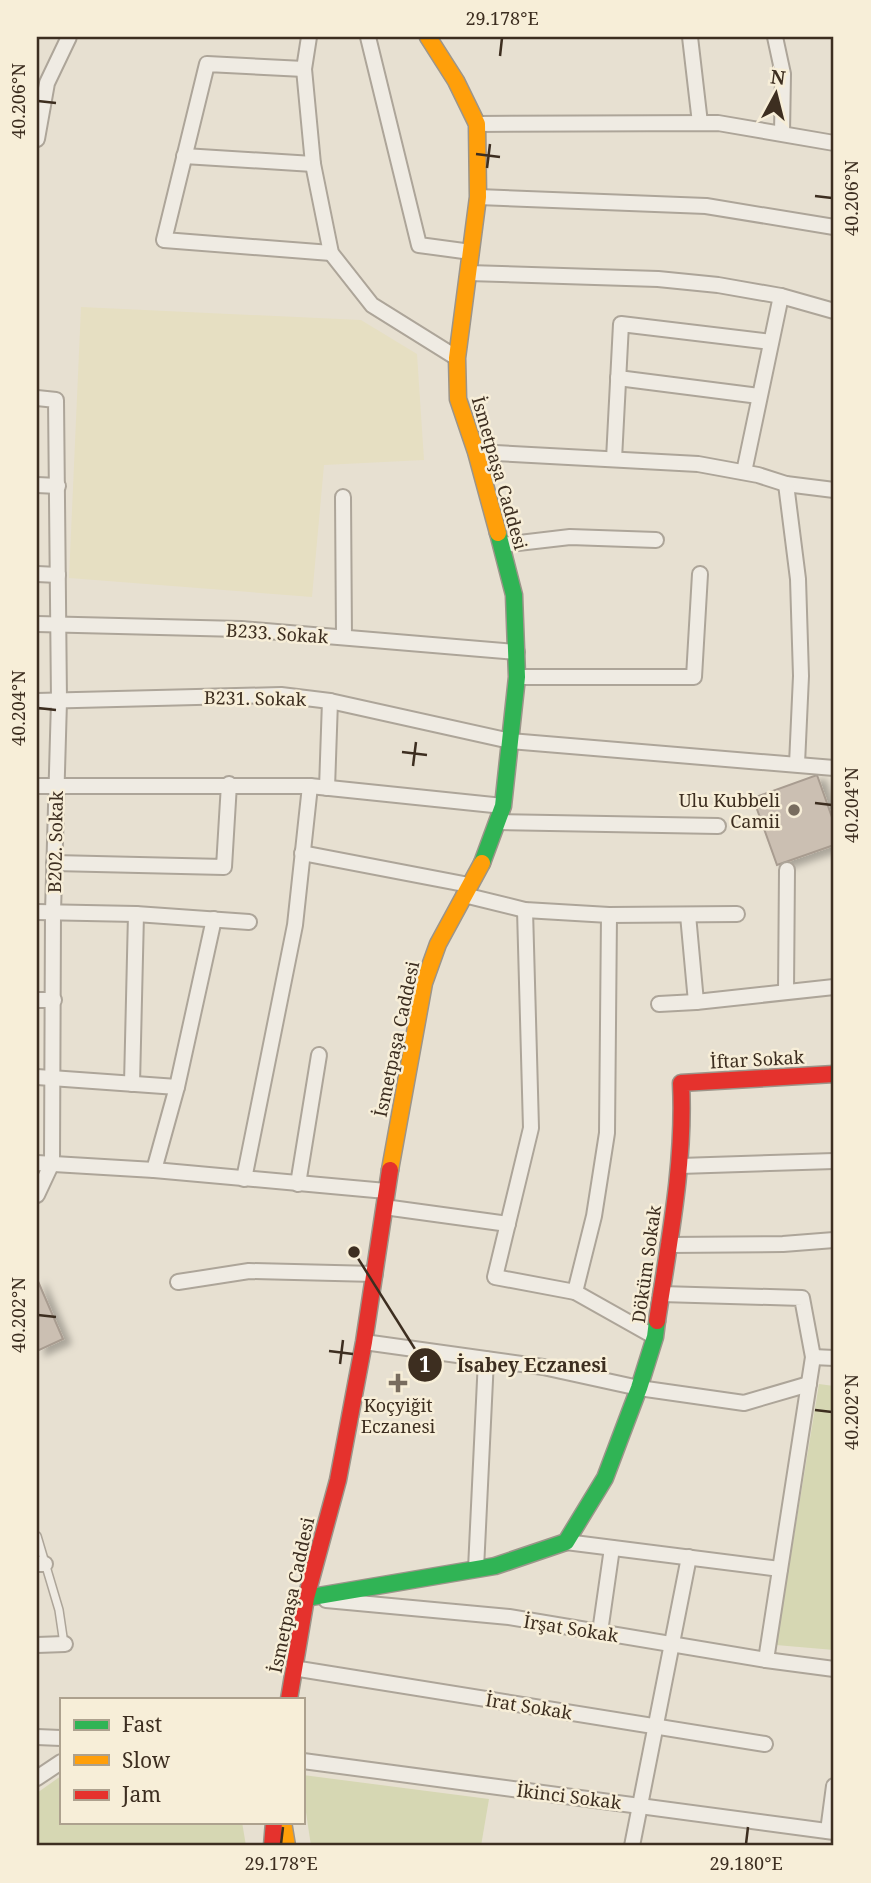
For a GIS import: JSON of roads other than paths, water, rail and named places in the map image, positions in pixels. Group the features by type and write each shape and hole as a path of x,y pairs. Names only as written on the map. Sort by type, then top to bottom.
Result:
{"main road":[{"name":"İsmetpaşa Caddesi","path":"289,1698 306,1598 338,1480 424,983 438,944 482,863 498,822 517,677 514,595 476,452 458,399 457,359 478,197 477,124 456,81 428,37"},
{"name":"İftar Sokak","path":"681,1083 834,1074"},
{"name":"Döküm Sokak","path":"566,1542 605,1478 655,1338 680,1166 683,1122 681,1083"},
{"path":"306,1598 495,1566 566,1542"},
{"path":"272,1846 274,1824"},
{"path":"284,1824 287,1846"}],"street":[{"path":"37,139 42,82 69,37"},
{"path":"309,37 304,69 313,164 331,253 372,305 457,359"},
{"path":"368,37 419,245 471,251"},
{"path":"690,37 700,123"},
{"path":"775,37 783,74 782,133"},
{"path":"304,69 207,64 164,240 331,253"},
{"path":"477,124 718,123 834,143"},
{"path":"184,156 313,164"},
{"path":"478,197 706,206 834,227"},
{"path":"468,273 658,279 718,285 781,296 834,311"},
{"path":"744,472 781,296"},
{"path":"614,459 621,324 771,342"},
{"path":"618,378 760,396"},
{"name":"B202. Sokak","path":"37,398 56,400 58,486 54,1000 44,1077 44,1163 37,1195"},
{"path":"476,452 698,464 744,472 786,484 834,490"},
{"path":"786,484 799,579 801,676 797,764"},
{"path":"37,485 58,486"},
{"path":"343,498 344,637"},
{"path":"501,545 570,537 656,540"},
{"path":"37,574 58,575"},
{"path":"517,677 694,677 700,574"},
{"name":"B233. Sokak","path":"37,625 241,629 517,652"},
{"name":"B231. Sokak","path":"37,701 281,695 330,701 510,741 834,768"},
{"path":"327,788 330,701"},
{"path":"54,863 224,867 229,784"},
{"path":"37,786 310,786 502,806"},
{"path":"244,1179 295,925 310,786"},
{"path":"498,822 718,826"},
{"path":"302,853 467,890 525,911 610,915 737,914"},
{"path":"786,990 787,870"},
{"path":"525,911 531,1128 495,1277 575,1293 655,1338"},
{"path":"37,912 136,914 249,922"},
{"path":"132,1084 136,914"},
{"path":"575,1293 594,1216 607,1133 610,915"},
{"path":"688,915 696,1002"},
{"path":"154,1170 177,1087 214,919"},
{"path":"659,1004 834,987"},
{"path":"37,1000 54,1000"},
{"path":"298,1184 319,1055"},
{"path":"44,1077 177,1087"},
{"path":"680,1166 834,1161"},
{"path":"44,1163 298,1184 508,1224"},
{"path":"668,1245 783,1244 834,1240"},
{"path":"178,1282 249,1271 375,1274"},
{"path":"661,1294 802,1298 813,1357 766,1660"},
{"path":"364,1342 542,1367 639,1388 744,1403 809,1384"},
{"path":"813,1357 834,1358"},
{"path":"476,1569 486,1359"},
{"path":"566,1542 780,1569"},
{"path":"600,1632 612,1548"},
{"path":"632,1846 689,1558"},
{"name":"İrşat Sokak","path":"306,1598 509,1617 834,1669"},
{"path":"37,1645 65,1644"},
{"name":"İrat Sokak","path":"293,1668 765,1744"},
{"path":"37,1737 60,1738"},
{"name":"İkinci Sokak","path":"304,1761 831,1832"},
{"path":"37,1778 60,1763"},
{"path":"831,1832 834,1786"}],"lane":[{"path":"37,1536 41,1564 59,1610 65,1644"}],"place":[{"name":"Ulu Kubbeli Camii","path":"794,810"},
{"name":"İsabey Eczanesi","path":"354,1252"},
{"name":"Koçyiğit Eczanesi","path":"398,1383"}]}
